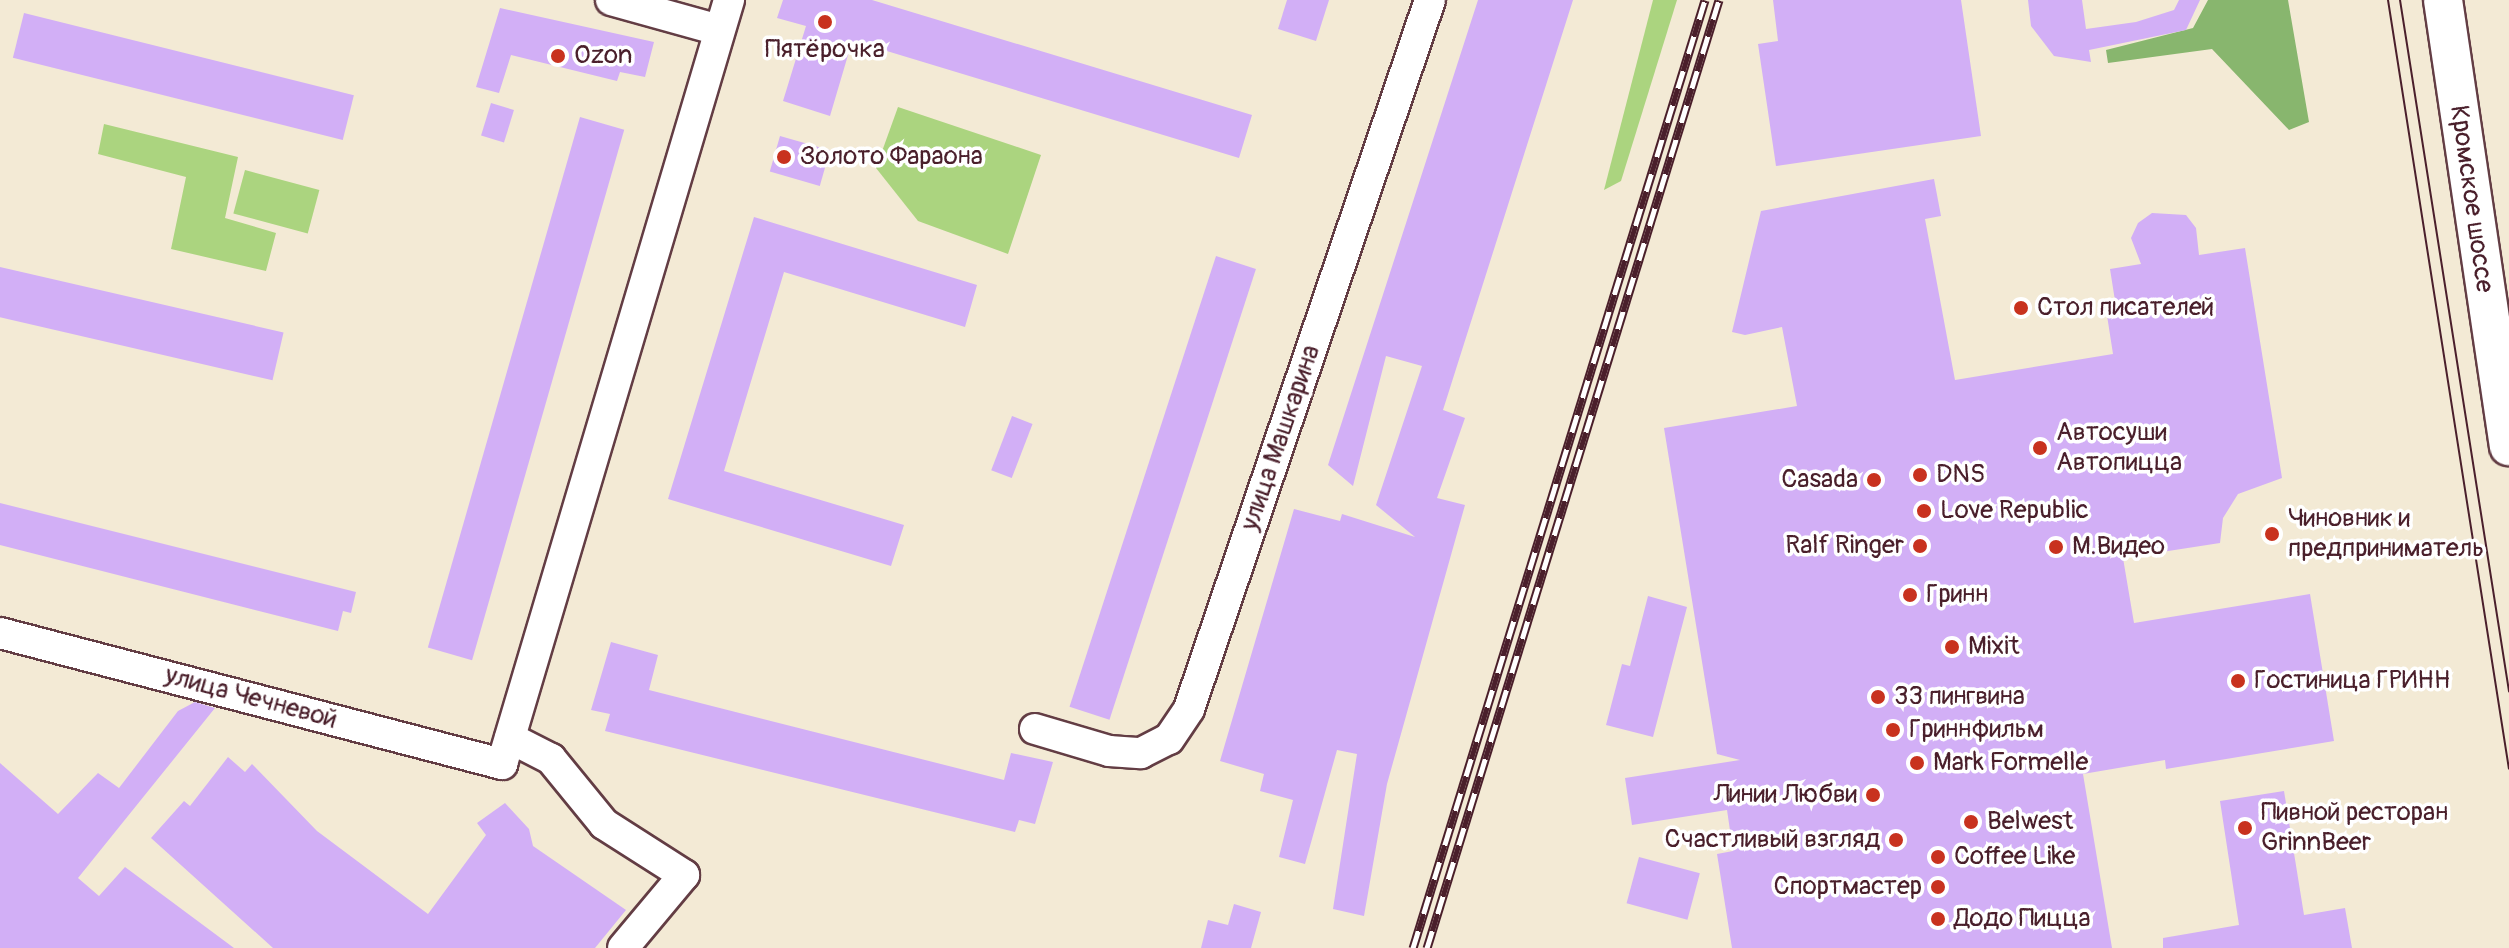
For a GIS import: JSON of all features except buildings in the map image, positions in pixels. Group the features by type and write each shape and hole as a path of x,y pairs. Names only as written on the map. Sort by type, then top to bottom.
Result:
{"main road":[{"name":"Кромское шоссе","path":"2443,0 2509,446"}],"street":[{"path":"611,0 719,30"},
{"path":"506,751 729,0"},
{"name":"улица Машкарина","path":"1035,729 1109,751 1141,753 1169,739 1189,709 1430,0"},
{"name":"улица Чечневой","path":"0,633 551,759 604,824 684,875 623,948"}],"green space":[{"path":"1653,0 1677,0 1621,181 1604,190"},
{"path":"2208,0 2288,0 2309,122 2289,130 2212,49 2108,63 2106,50 2193,28"},
{"path":"898,107 1041,155 1008,254 918,221 876,168"},
{"path":"104,124 238,157 225,218 276,233 266,271 171,249 186,177 98,154"},
{"path":"245,170 319,190 308,233 233,213"}],"tram line":[{"path":"2388,0 2509,769"},
{"path":"2400,0 2509,691"}],"railway":[{"path":"1413,948 1705,0"},
{"path":"1427,948 1719,0"}],"place":[{"name":"Пятёрочка","path":"825,22"},
{"name":"Ozon","path":"558,56"},
{"name":"Золото Фараона","path":"784,157"},
{"name":"Стол писателей","path":"2021,308"},
{"name":"Автосуши Автопицца","path":"2040,448"},
{"name":"DNS","path":"1920,475"},
{"name":"Casada","path":"1874,480"},
{"name":"Love Republic","path":"1924,511"},
{"name":"Чиновник и предприниматель","path":"2272,534"},
{"name":"Ralf Ringer","path":"1920,546"},
{"name":"М.Видео","path":"2056,547"},
{"name":"Гринн","path":"1910,595"},
{"name":"Mixit","path":"1952,647"},
{"name":"Гостиница ГРИНН","path":"2238,681"},
{"name":"33 пингвина","path":"1878,697"},
{"name":"Гриннфильм","path":"1893,730"},
{"name":"Mark Formelle","path":"1917,763"},
{"name":"Линии Любви","path":"1873,795"},
{"name":"Belwest","path":"1971,822"},
{"name":"Пивной ресторан GrinnBeer","path":"2245,828"},
{"name":"Счастливый взгляд","path":"1896,840"},
{"name":"Coffee Like","path":"1938,857"},
{"name":"Спортмастер","path":"1938,887"},
{"name":"Додо Пицца","path":"1938,919"}]}
